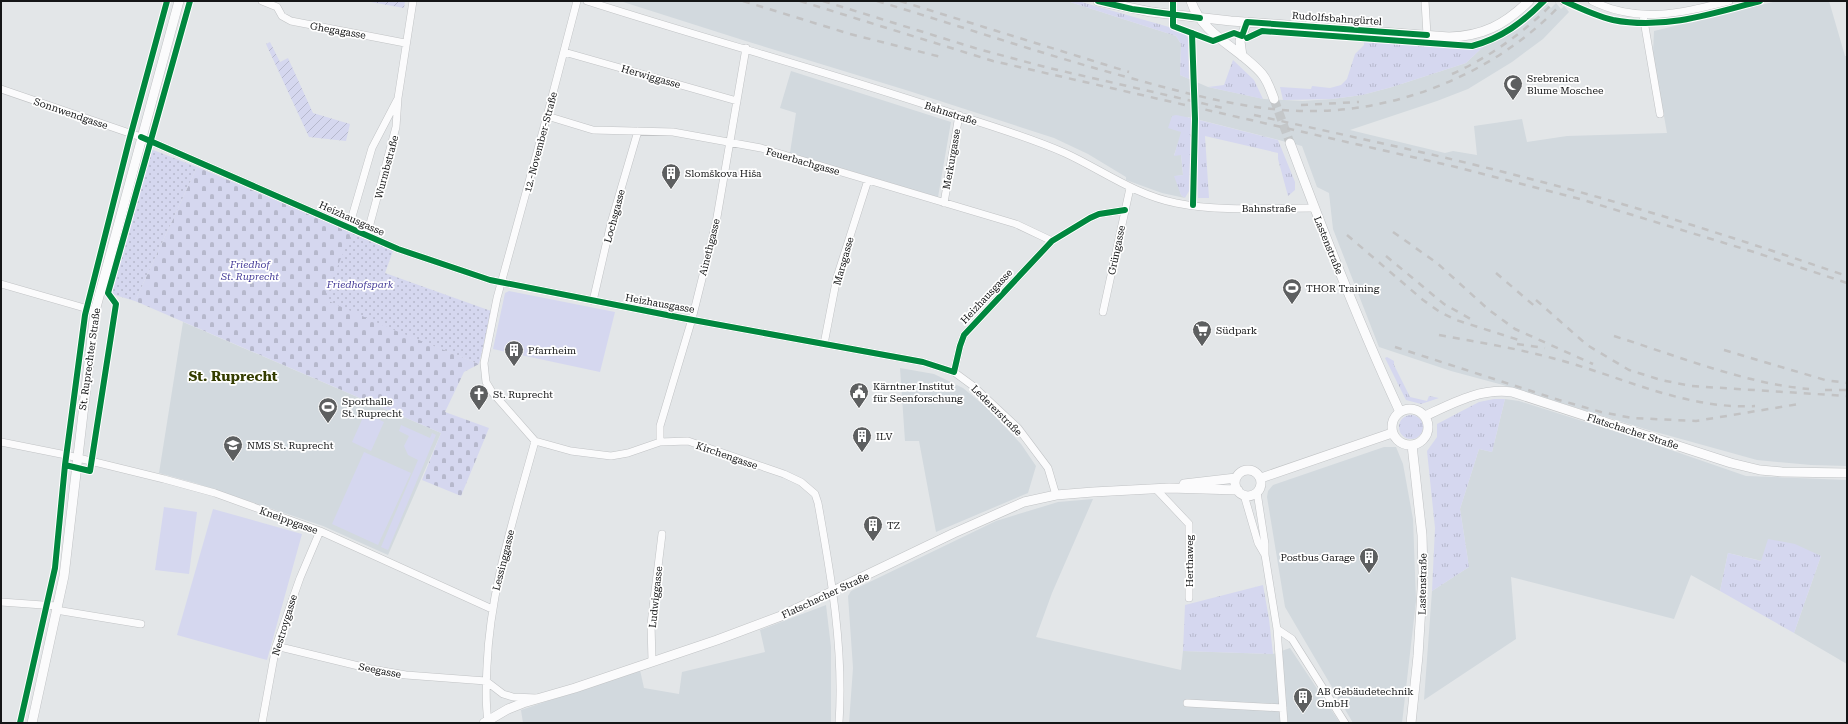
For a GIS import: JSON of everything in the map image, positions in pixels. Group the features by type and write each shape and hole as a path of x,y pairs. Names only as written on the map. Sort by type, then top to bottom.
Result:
{"street":[{"name":"St. Ruprechter Straße","path":"32,723 64,576 95,311 179,1"},
{"name":"Ghegagasse","path":"262,1 277,6 282,16 291,21 406,43"},
{"name":"Wurmbstraße","path":"367,235 393,142 397,121 398,98 413,1"},
{"name":"12.-November-Straße","path":"501,283 577,1"},
{"name":"Bahnstraße","path":"587,1 673,29 746,48 959,115 1039,142 1064,153 1130,188 1176,203 1220,207 1313,208"},
{"name":"Rudolfsbahngürtel","path":"1098,1 1132,9 1200,18 1426,35 1462,36 1480,33 1505,21 1529,1"},
{"path":"1192,1 1200,18 1208,27 1263,75 1274,99"},
{"path":"1425,1 1426,35"},
{"path":"1592,1 1614,10 1644,15 1662,15 1729,1"},
{"path":"1644,15 1660,114"},
{"path":"1242,56 1240,41 1247,22"},
{"name":"Ainethgasse","path":"660,442 660,426 692,319 717,218 746,48"},
{"name":"Herwiggasse","path":"564,52 737,101"},
{"name":"Sonnwendgasse","path":"1,89 141,137"},
{"name":"Wurmbstraße","path":"349,227 372,148 398,98"},
{"name":"Merkurgasse","path":"944,203 959,115"},
{"name":"Feuerbachgasse","path":"547,116 593,130 673,132 761,148 1016,224 1052,241"},
{"name":"Lochsgasse","path":"593,301 611,223 638,131"},
{"name":"Heizhausgasse","path":"141,137 398,249 450,268 501,283 923,362 954,372 964,335 1052,241 1090,218 1125,210"},
{"name":"Lastenstraße","path":"1290,143 1313,208 1361,326 1400,412"},
{"name":"Marsgasse","path":"824,344 837,277 868,180"},
{"name":"Grüngasse","path":"1103,312 1130,188"},
{"path":"501,283 484,364 486,382 492,392 535,441"},
{"path":"1,284 95,311"},
{"name":"Ledererstraße","path":"954,372 973,386 1018,428 1048,468 1056,495"},
{"name":"Flatschacher Straße","path":"1424,416 1485,391 1512,392 1731,463 1760,470 1782,472 1847,473"},
{"path":"1408,409 1417,410 1424,416 1428,424 1426,435 1420,442 1412,446 1405,445 1397,440 1392,433 1394,417 1400,412 1408,409"},
{"path":"1261,478 1392,433"},
{"name":"Kirchengasse","path":"535,441 571,451 610,456 624,454 660,442 688,441 784,474 809,487 815,494 818,503 834,591 839,643 839,723"},
{"name":"Lessinggasse","path":"486,722 485,704 488,638 492,609 501,565 535,441"},
{"name":"Kneippgasse","path":"1,442 77,458 215,493 320,531 492,609"},
{"name":"Lastenstraße","path":"1411,723 1418,656 1423,572 1422,535 1412,446"},
{"path":"1241,493 1251,495 1257,492 1261,486 1261,478 1253,470 1245,470 1240,473 1236,478 1236,485 1241,493 1258,543 1265,556"},
{"name":"Flatschacher Straße","path":"1169,488 1178,484 1236,478"},
{"name":"Flatschacher Straße","path":"486,722 508,709 743,631 834,591 954,533 1024,502 1056,495 1169,488 1241,493"},
{"name":"Herthaweg","path":"1156,489 1189,524 1189,598"},
{"path":"1257,492 1265,544 1265,556 1277,629 1284,723"},
{"name":"Nestroygasse","path":"262,723 276,646 300,578 320,531"},
{"name":"Ludwiggasse","path":"652,661 651,624 662,534"},
{"path":"1,602 57,608 141,624"},
{"path":"1277,629 1292,639 1345,723"},
{"name":"Seegasse","path":"276,646 378,671 406,675 486,681"},
{"path":"486,681 496,690 508,695 542,698"},
{"path":"1187,703 1283,708"}],"shaded area":[{"path":"620,1 1067,1 1176,36 1181,44 1180,75 1208,87 1264,99 1303,101 1362,95 1466,63 1485,45 1519,28 1547,4 1551,8 1556,3 1561,9 1564,6 1569,12 1543,39 1512,62 1468,89 1350,130 1445,153 1453,151 1477,155 1474,126 1522,119 1527,142 1567,136 1667,133 1653,54 1654,31 1777,1 1829,1 1845,56 1847,56 1847,466 1811,465 1757,460 1645,429 1503,385 1451,371 1379,347 1333,229 1329,193 1317,187 1302,146 1188,117 1174,155 1181,155 1183,175 1176,176 1181,195 1185,198 1162,193 1126,180 1126,177 1088,154 1054,138"},
{"path":"791,71 951,122 938,197 790,153 796,113 780,108"},
{"path":"183,322 441,433 388,555 323,526 195,483 159,473"},
{"path":"900,368 934,374 963,388 986,407 1021,444 1036,466 1028,493 936,532 919,441 905,441"},
{"path":"1505,399 1519,401 1639,439 1746,476 1847,480 1847,664 1794,633 1821,556 1762,561 1728,553 1720,591 1691,575 1674,619 1511,577 1516,639 1424,700 1432,591 1469,567 1460,509 1479,449 1492,452"},
{"path":"1384,447 1396,447 1403,464 1413,519 1416,601 1402,723 1353,723 1285,607 1267,497 1268,491 1273,485"},
{"path":"1093,499 1052,593 1036,637 1181,670 1183,651 1273,654 1290,648 1340,723 849,723 853,668 848,596 851,591 996,521 1058,502"},
{"path":"826,605 831,647 831,723 523,723 521,710 640,670 644,688 679,694 682,672 765,652 760,630"}],"green space":[{"path":"365,1 405,1 404,8"},
{"path":"1067,1 1078,1 1183,31 1188,38 1189,79 1180,75 1181,44 1176,36"},
{"path":"1364,40 1461,48 1475,48 1485,45 1466,63 1392,87 1362,95 1332,99 1283,100 1280,87 1311,89 1312,86 1330,88 1341,85 1347,79 1355,54 1364,45"},
{"path":"270,42 280,62 288,58 313,113 350,124 346,141 309,137 266,44"},
{"path":"1233,60 1254,80 1263,99 1208,87 1224,85"},
{"path":"1176,115 1191,118 1189,191 1185,198 1181,195 1174,176 1183,175 1181,155 1174,156 1181,132 1168,128 1172,116"},
{"path":"1199,120 1278,140 1295,182 1295,190 1288,196 1278,159 1278,153 1205,136 1209,198 1198,198 1197,179"},
{"path":"148,148 197,167 135,301 108,293"},
{"name":"Friedhof St. Ruprecht","path":"197,167 352,232 381,324 479,364 464,372 445,412 489,428 461,496 422,480 441,433 135,301"},
{"name":"Friedhofspark","path":"352,232 393,251 385,273 491,311 479,364 389,328 324,299"},
{"path":"509,291 615,312 600,372 493,349 505,293"},
{"path":"1387,357 1394,361 1394,365 1410,397 1427,401 1429,396 1439,398 1421,404 1406,400 1385,358"},
{"path":"1494,399 1505,399 1492,452 1479,449 1460,509 1469,567 1432,591 1435,528 1427,451 1437,437 1437,424 1479,402"},
{"path":"365,413 384,422 371,451 352,442"},
{"path":"1411,415 1419,419 1423,427 1419,435 1411,439 1403,435 1399,427 1403,419"},
{"path":"401,425 430,438 432,433 436,435 388,550 381,547 418,460 408,455 404,446 409,436 399,431"},
{"path":"364,452 411,473 378,545 332,524"},
{"path":"164,507 197,512 189,574 155,570"},
{"path":"213,509 302,534 267,660 177,635"},
{"path":"1768,539 1795,544 1821,556 1794,633 1720,591 1728,553 1761,561"},
{"path":"1263,585 1273,654 1183,651 1185,605"}],"tunnel":[{"path":"1274,99 1290,143"}],"railway":[{"path":"743,1 850,34 941,57"},
{"path":"800,1 993,61 1456,167 1580,199 1754,252 1847,283"},
{"path":"823,1 978,49 1049,68 1227,109"},
{"path":"877,1 1070,61 1178,91 1246,106 1292,111 1349,109 1384,103 1417,94 1450,81 1482,65 1512,47 1539,25 1564,1"},
{"path":"900,1 1129,72"},
{"path":"1452,74 1480,60 1520,33 1555,1"},
{"path":"1301,105 1359,102"},
{"path":"1254,115 1387,144 1602,198 1847,276"},
{"path":"1393,232 1437,263 1489,310 1515,329 1593,364"},
{"path":"1347,235 1423,300 1440,312 1456,320 1522,341"},
{"path":"1386,256 1444,304 1476,322"},
{"path":"1496,273 1538,309"},
{"path":"1536,300 1587,345 1629,370 1661,380 1691,386 1847,396"},
{"path":"1439,335 1538,354 1577,365 1652,390 1703,403 1729,406 1755,406"},
{"path":"1614,336 1736,375 1785,386 1809,389"},
{"path":"1517,344 1545,348"},
{"path":"1395,347 1559,400 1601,412 1632,418 1696,421 1799,404"},
{"path":"1724,350 1825,380 1847,383"},
{"path":"1825,390 1847,390"}],"cycle path":[{"path":"20,723 55,568 65,465 85,315 129,141 167,1"},
{"path":"65,465 90,471 116,304 108,293 190,1"},
{"path":"1098,1 1132,9 1200,18"},
{"path":"1173,1 1173,26 1213,41 1234,33 1242,36 1247,22 1427,35"},
{"path":"1247,38 1262,31 1472,46 1483,43 1502,34 1528,16 1544,1"},
{"path":"1564,1 1594,14 1613,20 1632,23 1669,22 1687,19 1760,1"},
{"path":"1192,33 1195,119 1193,205"},
{"path":"141,137 398,249 490,280 682,318 923,362 954,372 964,335 1052,241 1099,214 1125,210"}],"place":[{"name":"Srebrenica Blume Moschee","path":"1513,101"},
{"name":"Slomškova Hiša","path":"671,190"},
{"name":"THOR Training","path":"1292,305"},
{"name":"Südpark","path":"1202,347"},
{"name":"Pfarrheim","path":"514,367"},
{"name":"Kärntner Institut für Seenforschung","path":"859,409"},
{"name":"St. Ruprecht","path":"479,411"},
{"name":"Sporthalle St. Ruprecht","path":"328,424"},
{"name":"ILV","path":"862,453"},
{"name":"NMS St. Ruprecht","path":"233,462"},
{"name":"TZ","path":"873,542"},
{"name":"Postbus Garage","path":"1369,574"},
{"name":"AB Gebäudetechnik GmbH","path":"1303,714"}],"district":[{"name":"St. Ruprecht","path":"233,376"}]}
